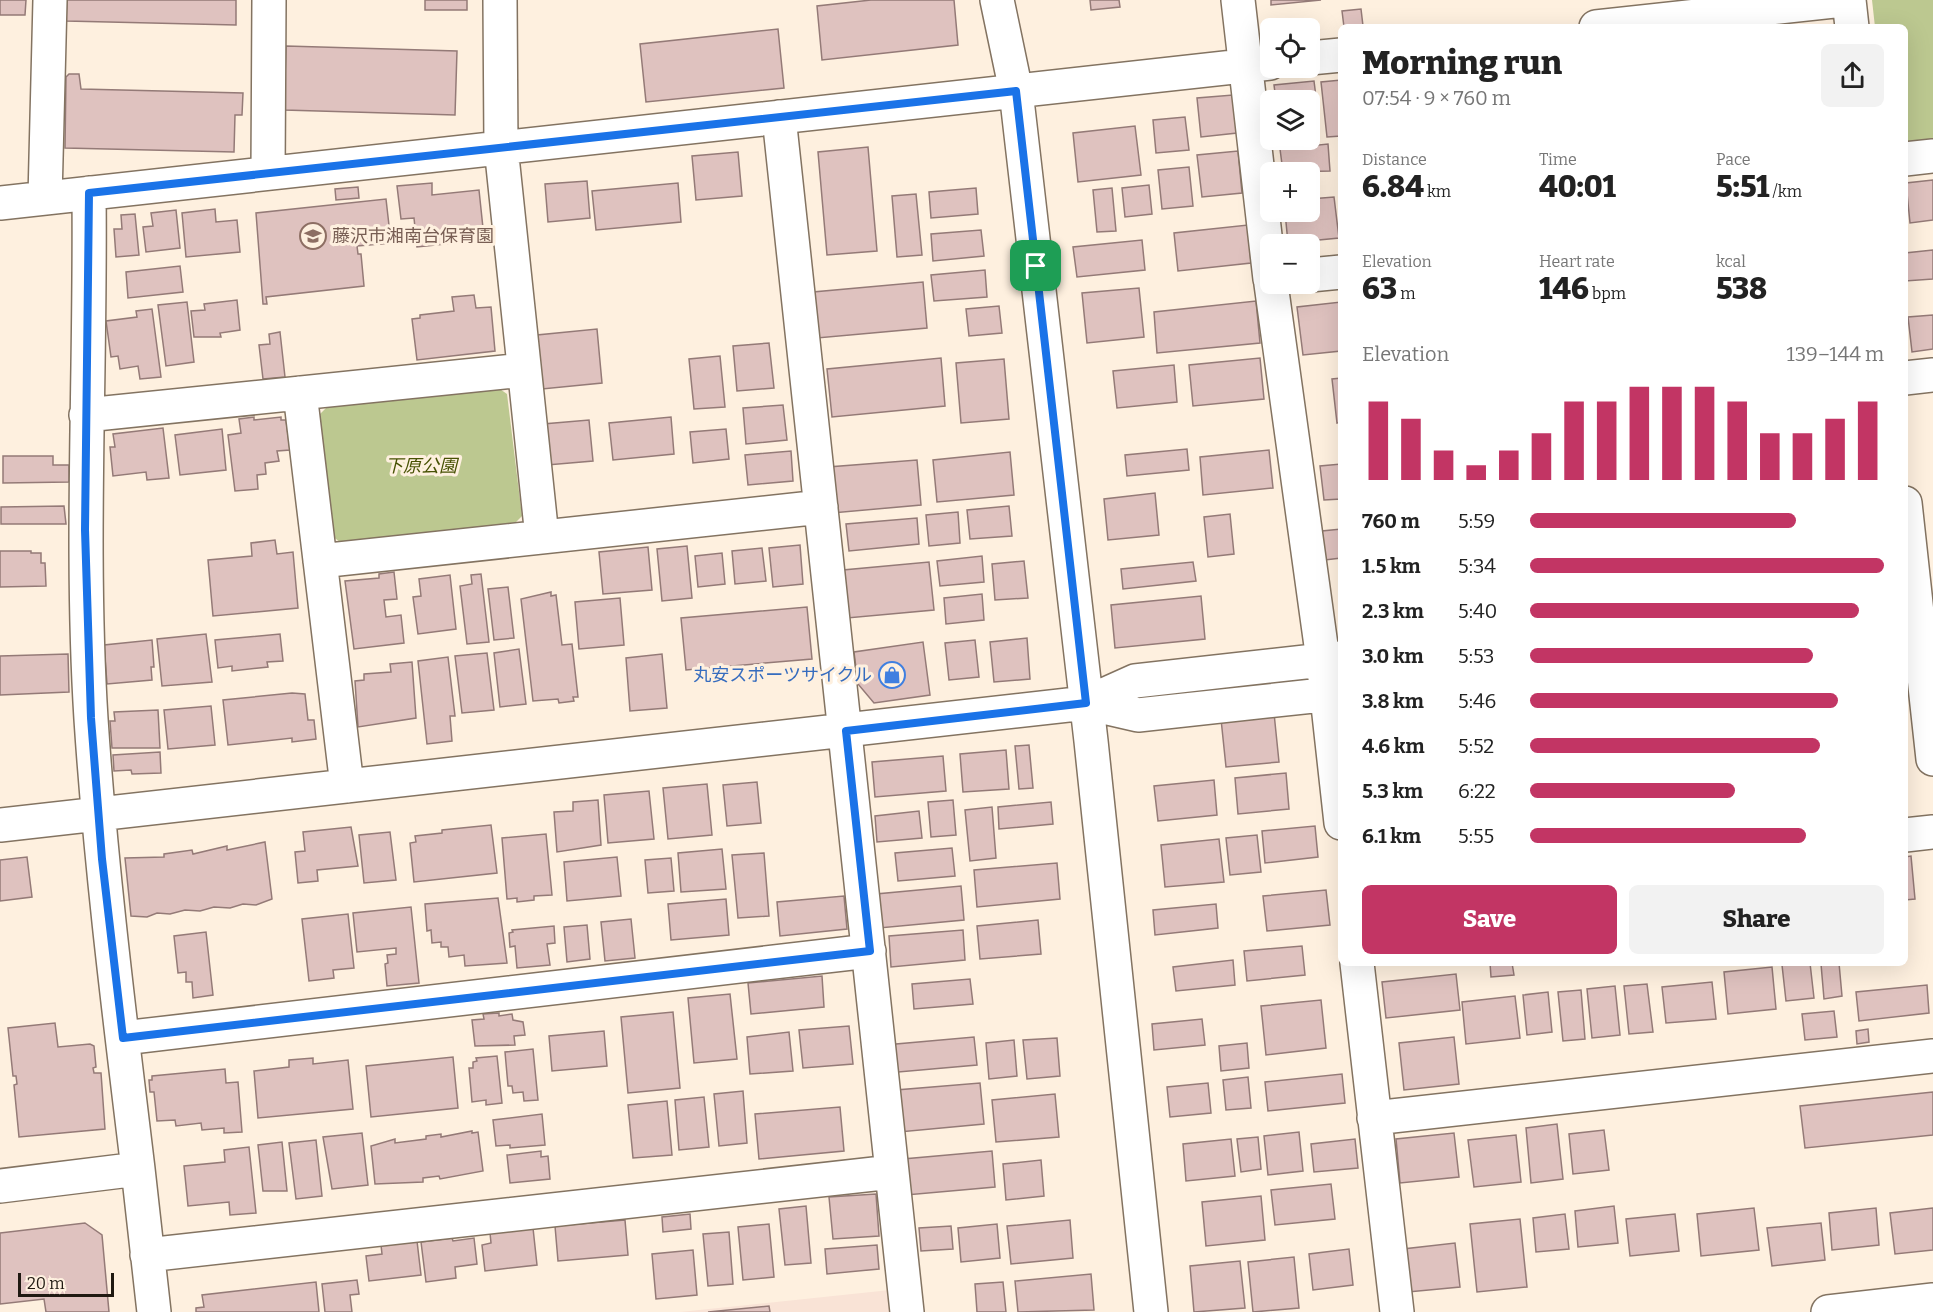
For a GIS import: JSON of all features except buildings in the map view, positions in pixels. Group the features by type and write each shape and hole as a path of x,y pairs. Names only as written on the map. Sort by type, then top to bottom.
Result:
{"street":[{"path":"45,198 50,0"},
{"path":"268,173 269,0"},
{"path":"500,0 501,147 542,537"},
{"path":"997,0 1016,91 1086,703 1151,1312"},
{"path":"1238,0 1258,64 1267,234"},
{"path":"1631,24 1843,0"},
{"path":"1849,0 1852,24"},
{"path":"1320,57 1338,55"},
{"path":"0,203 1258,64"},
{"path":"779,117 907,1312"},
{"path":"1908,159 1933,156"},
{"path":"89,193 85,542 91,718 98,814 154,1312"},
{"path":"1320,274 1338,272"},
{"path":"1273,294 1332,659 1338,768"},
{"path":"86,415 524,370"},
{"path":"1908,378 1933,375"},
{"path":"300,393 347,786"},
{"path":"320,561 821,507"},
{"path":"1908,524 1918,595 1919,628 1933,759"},
{"path":"0,825 1086,703 1135,681 1332,659"},
{"path":"1086,703 1138,715 1334,693"},
{"path":"1908,835 1933,832"},
{"path":"123,1038 870,951"},
{"path":"1357,966 1396,1312"},
{"path":"1374,1118 1933,1056"},
{"path":"0,1186 138,1169"},
{"path":"147,1255 892,1172"},
{"path":"1828,1312 1933,1300"}],"shaded area":[{"path":"890,1290 893,1312 680,1312"}],"green space":[{"path":"1872,0 1933,0 1933,141 1908,144 1908,24 1875,24"},
{"name":"下原公園","path":"497,387 507,394 522,516 513,525 344,545 332,536 319,415 328,406"}],"place":[{"name":"藤沢市湘南台保育園","path":"313,236"},
{"name":"丸安スポーツサイクル","path":"892,675"}],"route":[{"path":"1016,91 1036,266 1086,703 846,731 870,951 123,1038 102,859 91,718 85,530 89,193 1016,91"}]}
